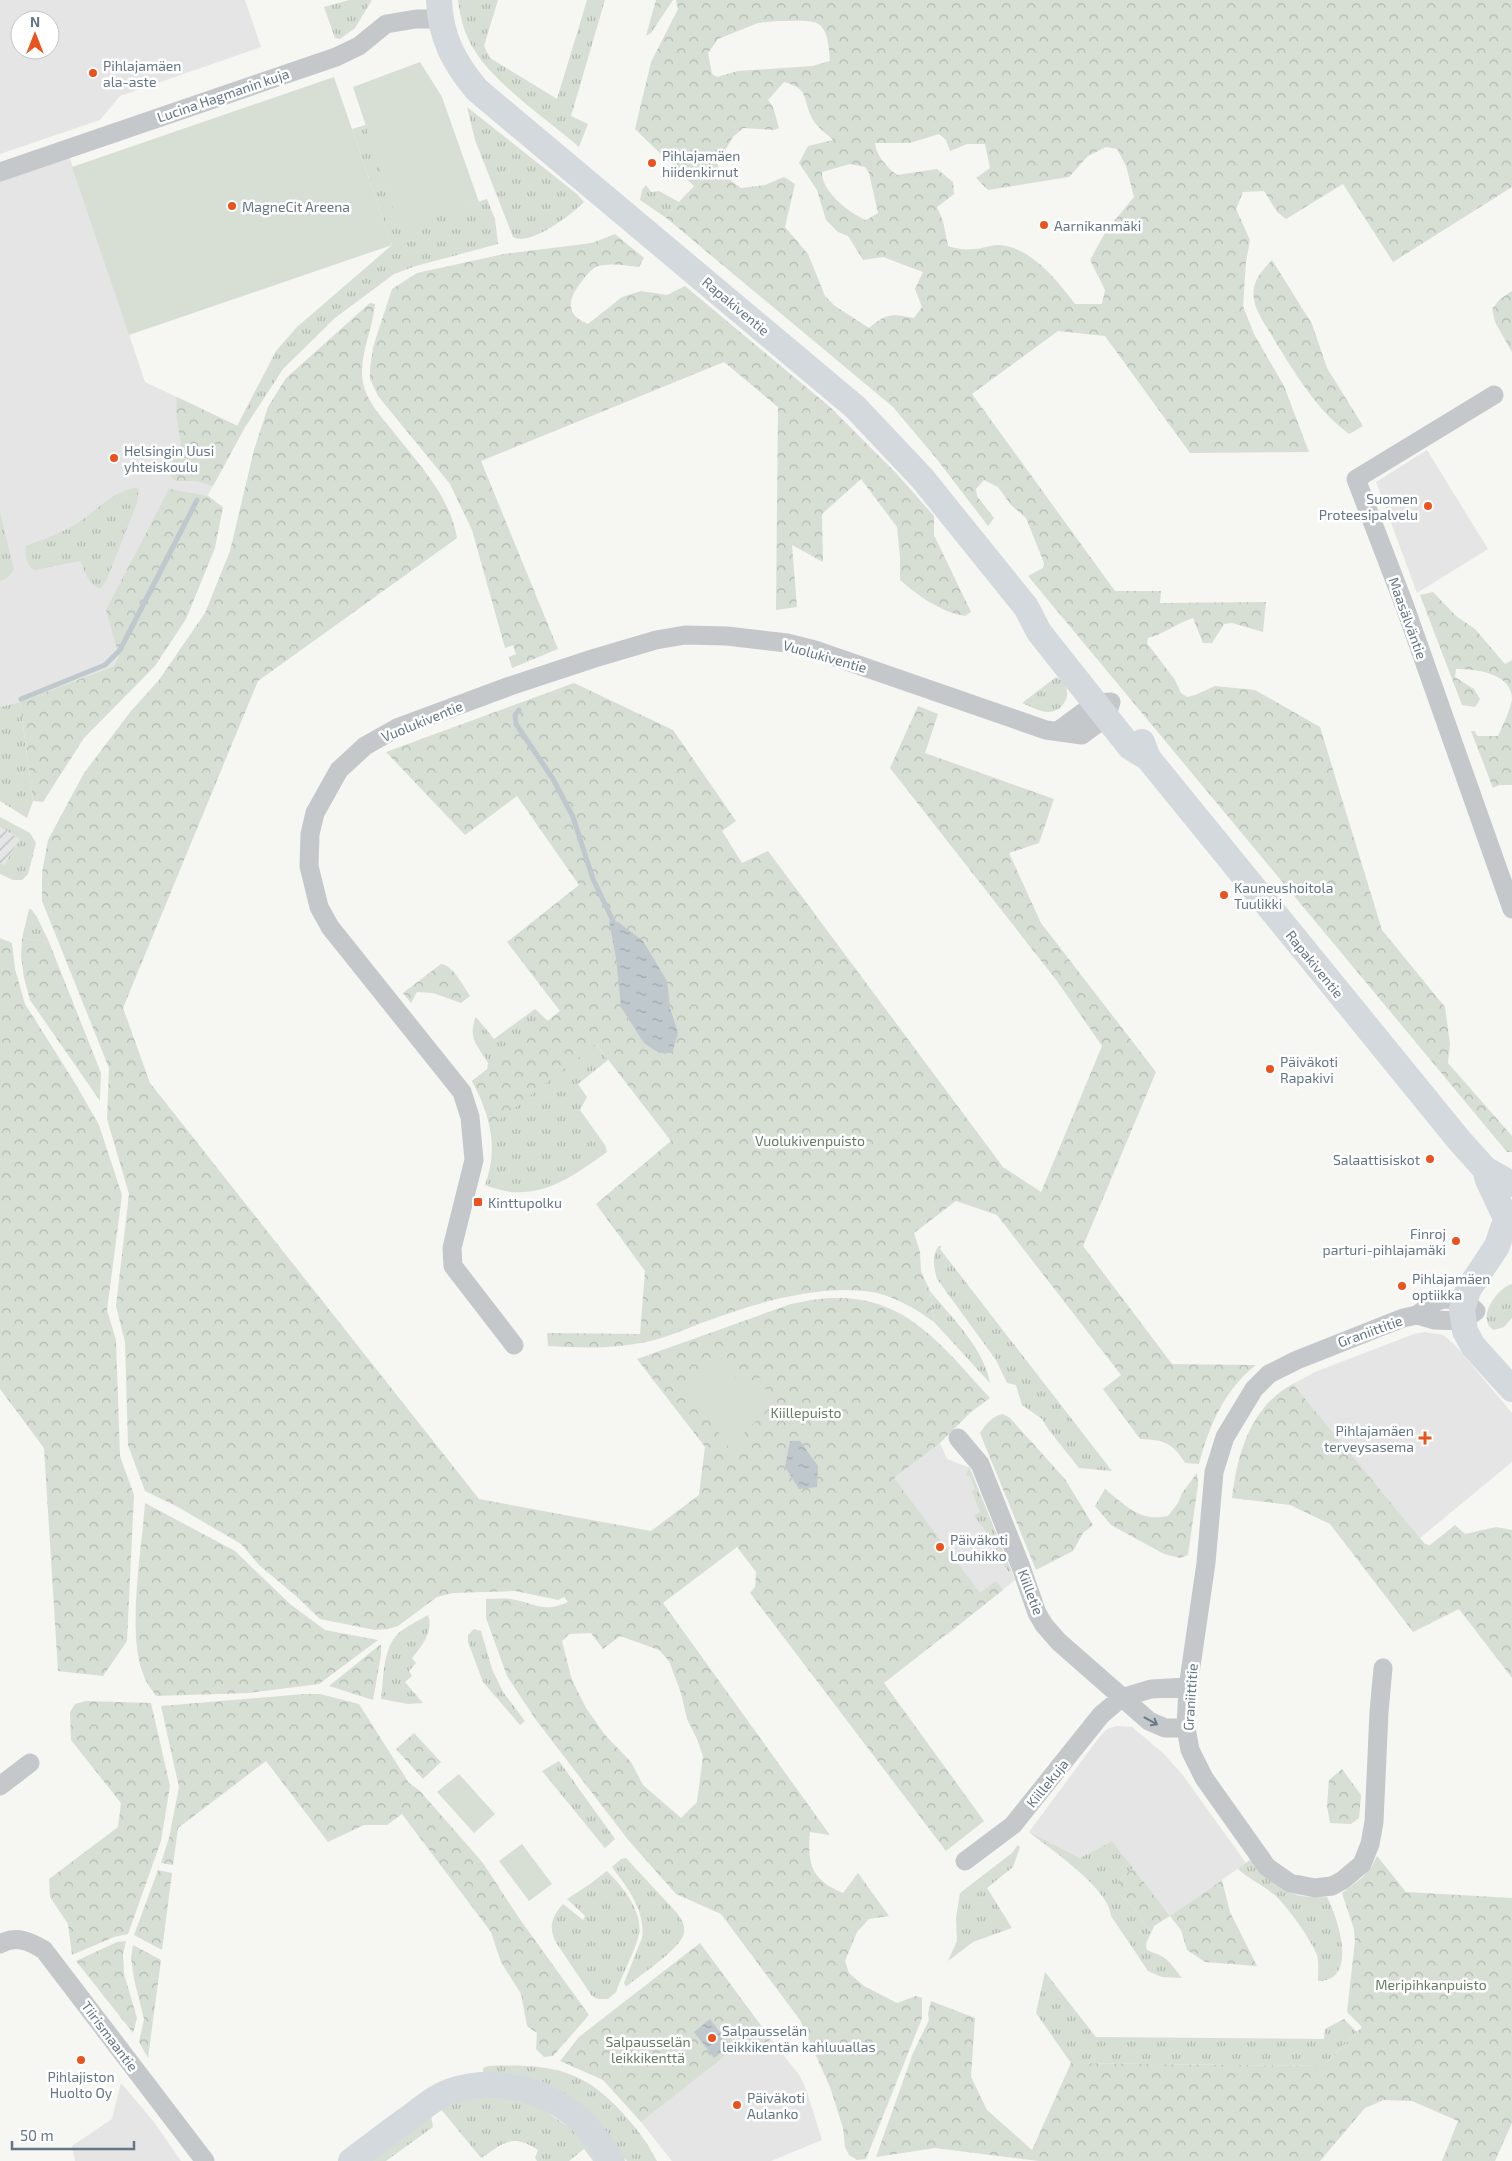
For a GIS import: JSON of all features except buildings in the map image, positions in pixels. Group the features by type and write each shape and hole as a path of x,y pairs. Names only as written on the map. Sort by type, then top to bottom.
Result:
{"main road":[{"name":"Rapakiventie","path":"440,9 444,34 455,62 476,90 855,407 922,478 1026,607 1050,625 1104,707 1140,738 1148,758 1459,1140 1485,1169 1512,1184"},
{"name":"Rapakiventie","path":"1485,1169 1488,1180 1508,1221"},
{"path":"1504,1380 1483,1360 1473,1346 1467,1311 1468,1290 1497,1246 1508,1221"},
{"path":"1467,1311 1483,1294 1512,1254"},
{"path":"350,2161 422,2108 450,2092 479,2085 505,2086 547,2098 565,2108 587,2127 612,2161"}],"street":[{"name":"Lucina Hagmanin kuja","path":"0,172 336,57 359,46 386,24 416,19 440,9"},
{"name":"Maasälväntie","path":"1494,395 1356,479 1405,607 1512,909"},
{"name":"Vuolukiventie","path":"514,1345 453,1266 452,1248 474,1160 470,1118 462,1092 330,927 319,907 309,866 310,834 315,813 340,770 365,746 397,728 595,658 656,640 685,635 759,639 815,650 1034,727 1058,731 1104,707"},
{"name":"Graniittitie","path":"1383,1668 1374,1822 1370,1844 1362,1864 1343,1880 1332,1886 1315,1888 1290,1882 1267,1868 1204,1778 1190,1750 1186,1728 1188,1687 1206,1563 1214,1472 1225,1437 1254,1389 1269,1374 1297,1360 1403,1318 1417,1315 1433,1303 1443,1299 1467,1311"},
{"name":"Kiilletie","path":"958,1438 980,1464 1037,1613 1044,1625 1059,1642 1148,1721 1165,1728 1186,1728"},
{"path":"1121,1698 1151,1689 1188,1687"},
{"name":"Kiillekuja","path":"965,1861 1013,1825 1101,1715 1121,1698"},
{"path":"0,1786 30,1763"},
{"name":"Tiirismaantie","path":"0,1944 8,1939 26,1940 44,1950 205,2161"}],"shaded area":[{"name":"Pihlajamäen ala-aste","path":"0,0 245,0 261,47 120,96 100,120 0,154"},
{"name":"Helsingin Uusi yhteiskoulu","path":"69,156 145,382 244,429 114,666 20,702 0,707 0,179"},
{"path":"1427,450 1488,549 1417,593 1376,482"},
{"path":"0,827 20,839 3,866 0,863"},
{"name":"Pihlajamäen terveysasema","path":"1425,1332 1443,1335 1455,1345 1512,1413 1512,1462 1420,1538 1293,1384 1315,1372 1414,1334"},
{"name":"Päiväkoti Louhikko","path":"940,1443 947,1459 970,1468 1015,1580 947,1635 886,1484"},
{"path":"1116,1726 1132,1727 1163,1753 1182,1774 1246,1863 1170,1916 1112,1841 1080,1858 1029,1832 1101,1735 1107,1729"},
{"name":"Päiväkoti Aulanko","path":"745,2039 755,2051 771,2039 800,2076 822,2140 771,2161 672,2161 641,2122"},
{"path":"121,2083 154,2122 181,2161 75,2161 72,2146 112,2119"}],"green space":[{"path":"349,0 372,0 355,28 340,39 335,38 324,7"},
{"path":"458,0 498,0 484,46 490,58 557,99 587,0 605,0 571,116 588,124 579,147 523,102 484,64 471,45 466,33"},
{"path":"656,0 673,0 651,33 646,36"},
{"path":"676,0 1512,0 1512,187 1393,262 1343,184 1286,219 1277,212 1264,191 1243,192 1236,209 1250,240 1246,262 1243,306 1254,334 1284,386 1309,452 1190,453 1105,336 1058,331 972,394 1115,591 1161,591 1160,603 1266,602 1263,632 1232,623 1224,624 1212,643 1203,643 1193,618 1148,638 1147,643 1175,680 1181,693 1187,697 1215,686 1255,690 1320,727 1382,930 1445,1007 1450,1044 1448,1063 1512,1136 1512,1152 1507,1152 1028,576 1043,568 1044,563 1026,518 1011,505 998,487 984,480 976,489 977,496 994,518 988,526 936,458 893,407 665,217 694,186 635,129 651,62 678,9","holes":["802,21 818,24 823,28 826,35 830,61 812,66 738,71 717,77 712,74 708,53 718,39 758,23","784,82 798,87 804,94 808,109 817,126 833,140 808,146 799,163 817,190 826,220 838,232 848,236 863,260 883,257 923,272 915,289 922,307 914,318 890,316 881,319 869,328 835,306 825,296 808,254 785,227 795,184 784,177 765,185 741,188 723,175 717,164 733,137 743,128 774,130 779,128 773,107 768,100","939,134 946,140 950,151 967,144 985,144 990,168 976,178 988,190 1069,177 1088,156 1106,147 1117,149 1126,166 1134,197 1106,231 1090,260 1105,290 1102,304 1075,304 1051,275 1031,257 1020,251 997,245 967,249 948,246 943,221 937,207 954,194 953,182 937,169 897,175 880,157 875,143 910,143","850,164 865,167 869,173 878,213 866,220 852,213 831,194 826,187 822,172"]},
{"path":"420,62 442,97 479,202 400,229 353,87"},
{"name":"MagneCit Areena","path":"334,77 392,245 129,335 72,167"},
{"path":"467,107 577,194 584,202 561,221 540,233 520,239 513,237 475,140"},
{"path":"366,125 400,228 487,199 495,219 498,244 416,266 394,274 335,318 283,369 244,429 237,426 276,351 297,327 392,245 352,129"},
{"path":"646,185 651,192 659,191 679,202 665,217 640,200 642,190"},
{"path":"615,234 644,258 639,267 606,265 592,269 577,288 571,300 572,311 575,316 588,324 622,297 641,291 667,295 685,286 830,407 897,474 934,516 934,535 971,612 965,616 938,607 900,580 897,527 861,479 822,514 823,562 792,545 797,607 776,610 778,407 724,362 481,461 558,649 512,668 509,657 516,654 513,645 505,648 472,530 450,484 378,396 370,379 373,347 392,289 417,273 504,254 592,243"},
{"path":"1272,260 1312,324 1327,368 1363,426 1349,434 1337,425 1317,403 1299,379 1258,311 1253,294 1255,283"},
{"path":"1512,291 1512,352 1495,322 1492,309 1500,299"},
{"name":"Kiillepuisto","path":"370,303 375,304 362,363 365,389 376,410 439,492 453,522 457,538 258,681 123,1008 150,1083 479,1499 651,1531 699,1495 705,1447 637,1359 791,1304 826,1298 856,1299 882,1305 905,1316 927,1332 990,1398 971,1412 940,1443 894,1478 980,1593 996,1581 1003,1590 884,1683 984,1821 946,1851 750,1593 755,1587 756,1572 737,1547 663,1603 830,1835 810,1832 811,1862 818,1877 824,1883 843,1893 858,1873 889,1916 869,1919 857,1932 845,1961 849,1973 864,1986 897,2003 916,1996 922,1998 922,2018 866,2159 857,2160 849,2155 845,2147 843,2128 830,2087 800,2020 721,1914 676,1894 629,1841 536,1720 507,1676 486,1618 486,1599 510,1599 552,1607 568,1602 564,1597 558,1600 515,1591 453,1593 437,1597 398,1626 388,1629 375,1630 320,1619 259,1565 241,1544 178,1507 145,1491 128,1445 125,1342 116,1306 129,1194 107,1119 109,1068 42,901 42,873 48,840 84,773 131,711 159,680 205,613 230,551 254,450 268,407 286,378","holes":["591,1633 603,1649 620,1636 659,1650 669,1661 681,1693 687,1719 703,1756 697,1802 681,1818 643,1785 631,1762 605,1735 586,1708 572,1680 562,1641 569,1634"]},
{"path":"177,397 244,429 213,486 196,481 176,481 170,476 172,461 181,445 176,413"},
{"path":"133,488 139,488 137,503 107,579 101,588 90,582 80,561 34,570 29,565 26,556 26,546 70,527 84,519 112,497"},
{"path":"169,489 208,496 223,507 215,548 186,619 155,666 84,738 43,802 33,801 20,702 114,666 119,656 106,610"},
{"path":"0,512 14,570 7,578 0,581"},
{"path":"1433,592 1456,616 1475,629 1505,664 1512,660 1512,699 1506,683 1499,678 1481,671 1456,669 1455,677 1474,689 1480,699 1475,707 1462,705 1420,595"},
{"path":"1056,677 1066,686 1067,692 1067,698 1060,708 1055,711 1045,712 1022,703"},
{"name":"Vuolukivenpuisto","path":"574,683 673,730 736,821 722,831 742,863 768,851 1003,1167 1041,1192 1102,1046 1057,981 890,768 918,706 938,714 925,753 1054,799 1039,843 1009,853 1041,923 1156,1072 1083,1246 1172,1364 1256,1365 1235,1386 1219,1410 1199,1464 1185,1463 1171,1446 1161,1441 1140,1439 1103,1389 1121,1375 997,1215 956,1201 914,1233 920,1252 921,1271 930,1291 934,1322 907,1305 885,1295 856,1290 835,1290 813,1292 768,1301 646,1342 597,1347 548,1346 547,1333 640,1334 645,1271 596,1204 671,1141 596,1044 490,1127 484,1104 472,1081 560,1011 507,942 579,885 517,796 465,835 386,752"},
{"path":"1512,699 1512,785 1499,785 1493,788 1471,731 1475,731 1477,736 1498,736"},
{"path":"20,702 33,801 27,818 0,801 0,707"},
{"path":"0,817 30,833 36,843 28,874 22,880 13,880 0,874 0,863 4,865 20,839 0,827"},
{"path":"29,909 37,917 49,942 22,938"},
{"path":"0,938 12,943 15,969 25,1004 99,1125 122,1195 107,1310 116,1340 120,1456 134,1495 127,1641 103,1676 58,1671 44,1448 0,1389"},
{"path":"22,938 49,942 101,1073 100,1101 30,1000 21,956"},
{"path":"441,964 454,972 470,996 461,1003 433,993 417,992 411,1003 403,993"},
{"path":"535,1009 548,1021 596,1044 608,1060 578,1084 587,1097 580,1110 605,1145 607,1152 574,1175 551,1186 525,1192 511,1192 485,1185 489,1171 492,1145 484,1106 472,1081 487,1070 488,1063 475,1042 473,1031 476,1017 494,1039"},
{"path":"939,1246 942,1246 940,1249 1112,1471 1079,1468 1042,1419 1022,1405 1016,1385 1007,1383 996,1360 937,1279 934,1257"},
{"path":"1512,1284 1512,1318 1504,1327 1494,1330 1489,1325 1487,1319 1490,1304 1500,1291"},
{"path":"930,1291 974,1345 987,1370 990,1383 934,1322"},
{"path":"720,1356 739,1384 760,1378 773,1404 745,1432 735,1456 684,1384"},
{"path":"1293,1384 1425,1544 1430,1545 1455,1525 1465,1534 1496,1527 1512,1530 1512,1678 1459,1609 1413,1632 1330,1524 1290,1505 1232,1498 1242,1448 1257,1418 1266,1405"},
{"path":"1003,1414 1010,1418 1065,1479 1093,1525 1083,1533 1073,1551 1036,1570 980,1433 992,1419"},
{"path":"969,1467 1011,1570 1009,1572 983,1538 987,1533 974,1516 980,1512 972,1491 975,1489 970,1476 966,1476"},
{"path":"1197,1473 1198,1485 1188,1555 1180,1558 1164,1554 1111,1525 1095,1506 1105,1489 1127,1507 1141,1515 1149,1517 1168,1516"},
{"path":"145,1503 235,1551 290,1604 325,1630 378,1640 319,1684 249,1693 156,1696 144,1676 136,1638 137,1591"},
{"path":"428,1615 429,1627 426,1638 412,1658 416,1663 409,1671 412,1676 405,1682 423,1703 408,1704 381,1699 385,1663 390,1645 401,1631"},
{"path":"474,1629 481,1631 492,1669 503,1692 525,1721 520,1725 483,1682 468,1642 468,1635"},
{"path":"381,1644 381,1655 373,1700 329,1686"},
{"path":"320,1694 359,1704 409,1783 420,1791 483,1863 519,1918 589,2015 553,2056 544,2057 536,2049 537,2033 527,2026 521,1994 501,1962 491,1932 402,1814 387,1825 364,1825 328,1842 266,1761 178,1828 173,1865 161,1863 169,1838 179,1787 161,1706"},
{"path":"86,1701 151,1703 170,1786 161,1841 128,1934 114,1937 72,1955 68,1924 50,1897 49,1879 118,1827 121,1803 71,1740 70,1712 75,1704"},
{"path":"414,1733 441,1762 423,1779 396,1749"},
{"path":"559,1761 615,1839 605,1848 542,1771"},
{"path":"1342,1769 1361,1795 1359,1818 1351,1824 1330,1823 1327,1806 1329,1780"},
{"path":"459,1774 495,1814 474,1833 437,1792"},
{"path":"1029,1832 1080,1858 1112,1841 1133,1868 1120,1880 1120,1895 1134,1908 1151,1933 1146,1948 1166,1959 1182,1978 1162,1977 1148,1971 1111,1916 1108,1905 1101,1894 1078,1870"},
{"path":"522,1844 552,1884 529,1901 499,1861"},
{"path":"1018,1845 1020,1847 1013,1867 987,1888 1012,1928 973,1942 948,1961 957,1941 956,1918 960,1893 1012,1853"},
{"name":"Meripihkanpuisto","path":"1377,1856 1406,1892 1512,1898 1512,2123 1495,2161 1442,2161 1458,2121 1412,2101 1384,2100 1365,2108 1320,2161 1039,2161 935,2148 876,2157 913,2053 929,2020 928,2014 931,2001 975,2018 971,2077 987,2110 1032,2150 1071,2063 1323,2066 1362,2027 1347,2012 1355,1941 1354,1929 1342,1893 1362,1878 1372,1866"},
{"path":"626,1858 677,1913 683,1922 684,1928 682,1938 678,1944 626,1987 624,1983 642,1938 642,1928 641,1918 634,1900 612,1867 621,1859"},
{"path":"1251,1859 1283,1890 1302,1896 1327,1897 1336,1919 1342,1947 1342,1960 1338,1971 1331,1978 1318,1981 1317,1955 1304,1931 1277,1897 1238,1869"},
{"path":"1133,1868 1170,1916 1154,1926 1151,1933 1134,1908 1120,1895 1116,1887 1120,1880"},
{"path":"158,1870 172,1873 162,1950 134,1935"},
{"path":"607,1871 625,1891 635,1908 638,1917 639,1934 616,1992 608,1999 598,1999 592,1996 557,1944 552,1933 552,1923 563,1904 583,1920 585,1916 567,1899"},
{"path":"1222,1880 1230,1912 1257,1966 1205,1962 1187,1950 1181,1930 1170,1916"},
{"path":"126,1941 123,1954 124,1974 137,2018 133,2033 76,1961 117,1942"},
{"name":"Salpausselän leikkikenttä","path":"700,1943 771,2039 754,2051 745,2040 641,2122 603,2080 560,2061 579,2037"},
{"path":"133,1945 161,1960 148,2058 139,2042 144,2019 134,1979 131,1958"},
{"path":"1045,1972 1096,2037 1324,2039 1325,2029 1344,2019 1357,2032 1323,2066 1071,2063 1036,2013"},
{"path":"488,2066 548,2068 580,2079 611,2101 635,2127 657,2161 627,2161 591,2118 558,2089 532,2079 483,2073 483,2068"},
{"path":"483,2094 527,2099 576,2132 600,2161 593,2161 584,2149 569,2161 537,2161 535,2158 538,2150 521,2142 514,2141 502,2144 481,2158 440,2108"},
{"path":"431,2115 433,2127 386,2161 370,2161"}],"water":[{"path":"609,921 618,922 643,941 667,981 670,1008 678,1033 672,1053 659,1053 644,1043 621,1007 616,958"},
{"path":"790,1441 800,1441 818,1466 817,1487 799,1489 785,1467"},
{"name":"Salpausselän leikkikentän kahluuallas","path":"710,2019 730,2045 714,2058 694,2032"}],"waterway":[{"path":"21,699 105,665 120,650 197,500"},
{"path":"519,710 515,715 516,724 553,779 573,817 593,879 613,921"}],"place":[{"name":"Pihlajamäen ala-aste","path":"93,73"},
{"name":"Pihlajamäen hiidenkirnut","path":"652,163"},
{"name":"MagneCit Areena","path":"232,206"},
{"name":"Aarnikanmäki","path":"1044,225"},
{"name":"Helsingin Uusi yhteiskoulu","path":"114,458"},
{"name":"Suomen Proteesipalvelu","path":"1428,506"},
{"name":"Kauneushoitola Tuulikki","path":"1224,895"},
{"name":"Päiväkoti Rapakivi","path":"1270,1069"},
{"name":"Salaattisiskot","path":"1430,1159"},
{"name":"Kinttupolku","path":"478,1202"},
{"name":"Finroj parturi-pihlajamäki","path":"1456,1241"},
{"name":"Pihlajamäen optiikka","path":"1402,1286"},
{"name":"Pihlajamäen terveysasema","path":"1425,1438"},
{"name":"Päiväkoti Louhikko","path":"940,1547"},
{"name":"Salpausselän leikkikentän kahluuallas","path":"712,2038"},
{"name":"Pihlajiston Huolto Oy","path":"81,2060"},
{"name":"Päiväkoti Aulanko","path":"737,2105"}]}
